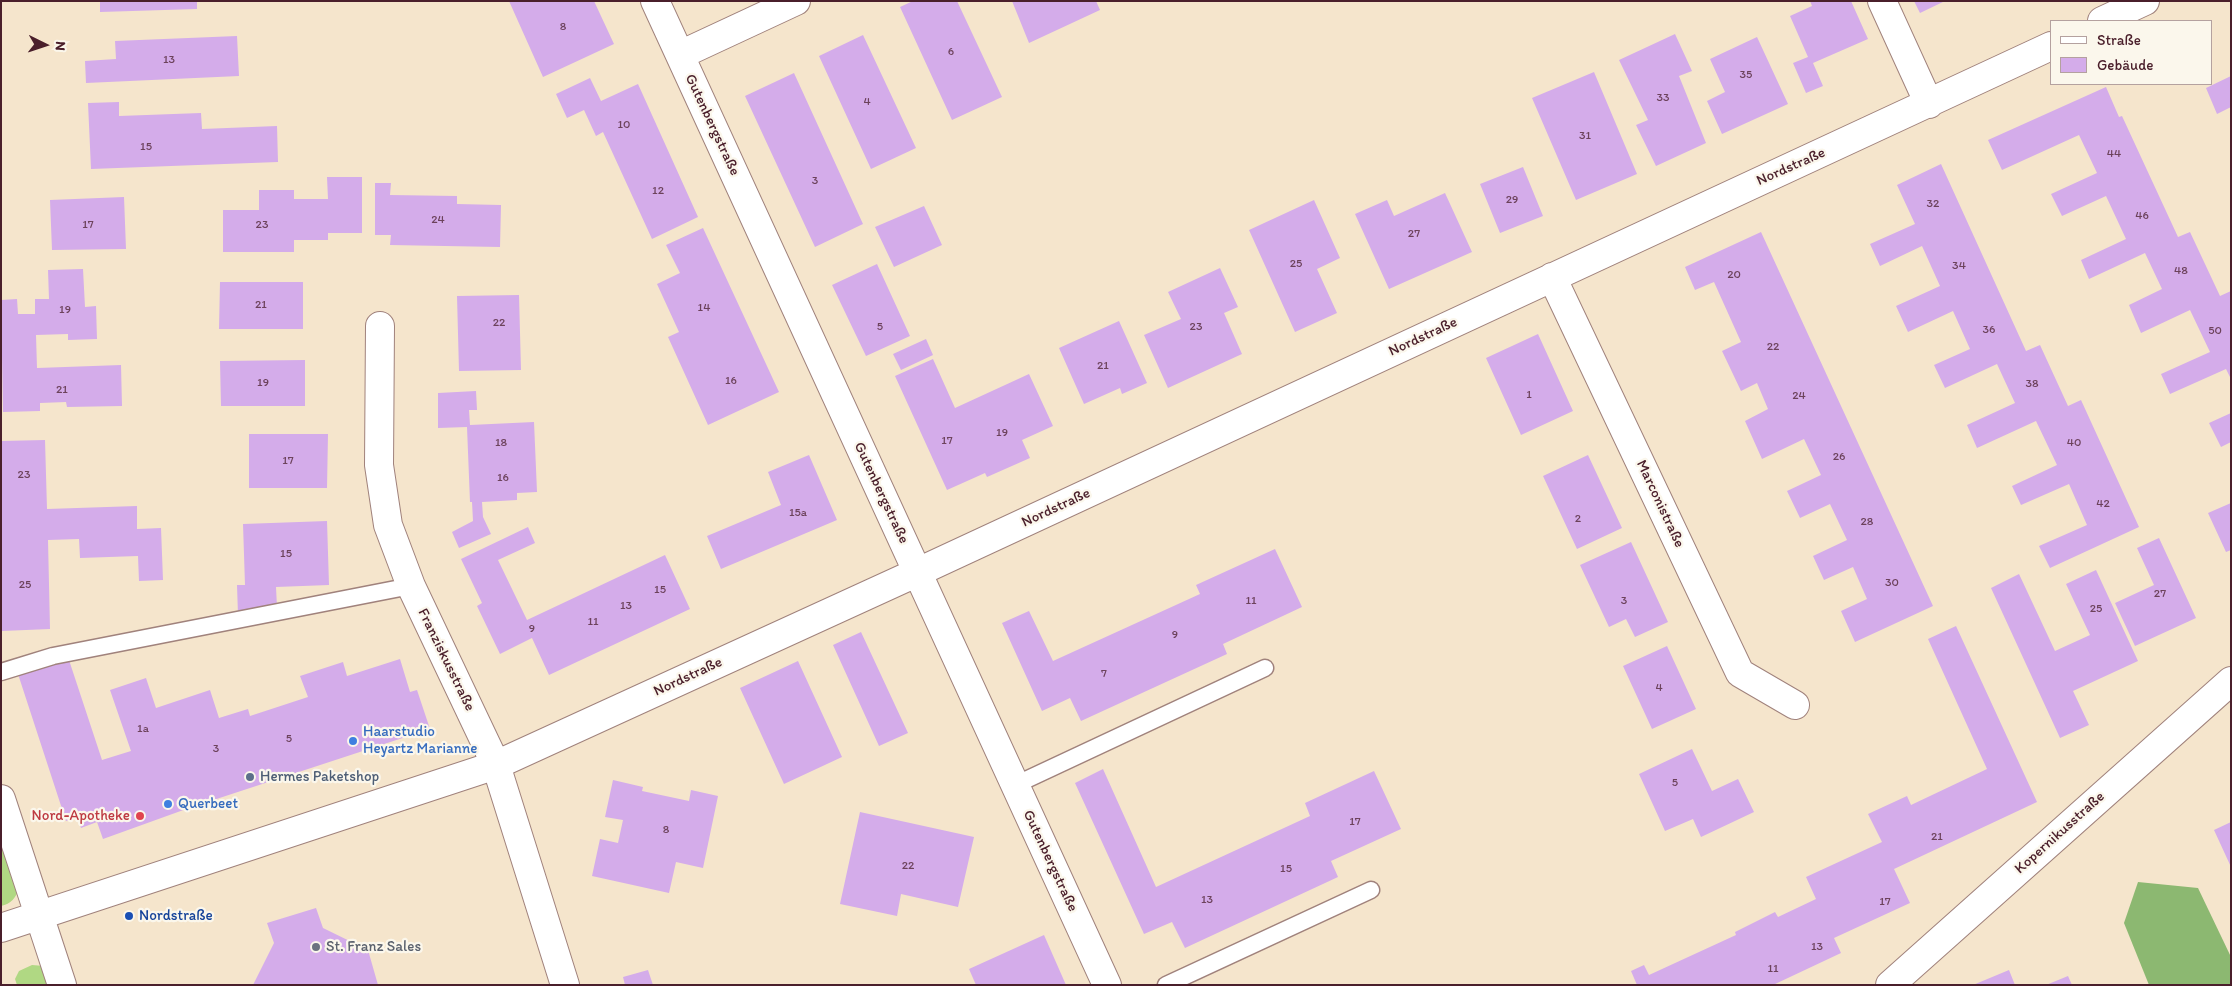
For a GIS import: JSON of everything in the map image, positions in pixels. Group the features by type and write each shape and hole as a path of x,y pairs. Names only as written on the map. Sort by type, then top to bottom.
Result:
{"street":[{"name":"Gutenbergstraße","path":"655,1 1107,985"},
{"path":"680,55 796,1"},
{"path":"1882,1 1929,104"},
{"path":"2104,20 2145,1"},
{"name":"Nordstraße","path":"1,928 496,765 918,572 2050,46"},
{"name":"Marconistraße","path":"1552,277 1740,674 1795,705"},
{"name":"Franziskusstraße","path":"380,326 378,465 388,525 411,586 496,765 565,985"},
{"name":"Kopernikusstraße","path":"1890,985 2231,681"},
{"path":"1,799 62,985"}],"lane":[{"path":"1,672 53,656 411,586"},
{"path":"1015,785 1265,668"},
{"path":"1166,985 1371,890"}],"green space":[{"path":"1,835 19,888 13,900 1,906"},
{"path":"2138,882 2198,888 2231,957 2231,985 2149,985 2124,923"},
{"path":"32,965 44,966 50,985 17,985 15,979 19,971"}],"building":[{"path":"100,1 197,1 197,9 100,12"},
{"path":"509,1 594,1 614,44 543,77"},
{"path":"913,1 957,1 1002,97 952,120 900,7"},
{"path":"1012,1 1096,1 1100,10 1029,43"},
{"path":"1810,1 1851,1 1868,39 1813,63 1823,86 1806,93 1793,63 1808,57 1790,16 1812,6"},
{"path":"1914,1 1945,1 1920,13"},
{"path":"1675,34 1692,71 1679,76 1706,143 1656,166 1636,125 1648,120 1619,60"},
{"path":"863,35 916,148 871,169 819,56"},
{"path":"237,36 239,76 86,83 85,61 116,59 115,41"},
{"path":"1757,37 1788,104 1722,134 1707,101 1725,92 1710,59"},
{"path":"1594,72 1637,174 1576,200 1532,98"},
{"path":"794,73 863,224 815,247 745,96"},
{"path":"2231,76 2231,107 2217,114 2206,88"},
{"path":"590,78 601,101 638,84 698,217 652,239 603,132 596,136 584,110 567,118 556,94"},
{"path":"2106,87 2119,117 2122,116 2178,237 2190,232 2220,296 2231,291 2231,379 2226,369 2170,394 2161,374 2210,352 2190,310 2141,333 2129,305 2162,289 2145,253 2089,279 2081,260 2126,239 2106,196 2062,216 2051,194 2097,173 2079,135 2002,170 1988,140"},
{"path":"119,102 119,116 201,113 202,129 277,126 278,162 91,169 88,103"},
{"path":"1941,164 2026,351 2040,345 2068,406 2081,400 2139,527 2050,568 2039,546 2087,525 2069,484 2021,505 2012,486 2057,465 2036,421 1977,448 1967,425 2015,403 1997,364 1945,388 1934,365 1970,349 1953,311 1908,332 1896,306 1940,286 1922,246 1880,266 1870,244 1915,224 1897,185"},
{"path":"1523,167 1543,216 1500,233 1480,184"},
{"path":"327,177 362,177 362,233 328,233 328,240 294,240 294,252 223,252 223,210 259,210 259,190 294,190 294,199 328,199"},
{"path":"375,183 391,183 390,195 457,196 457,204 501,205 500,247 390,245 391,235 375,235"},
{"path":"1445,193 1472,252 1389,289 1355,214 1387,200 1394,216"},
{"path":"124,197 126,249 52,250 50,200"},
{"path":"1314,200 1340,258 1317,269 1337,313 1295,332 1249,230"},
{"path":"924,206 942,245 894,267 875,227"},
{"path":"703,228 779,392 708,425 668,337 679,332 657,284 680,273 666,245"},
{"path":"1761,232 1933,606 1855,642 1841,611 1867,599 1853,567 1824,580 1813,556 1847,540 1830,504 1800,518 1787,491 1821,475 1804,439 1762,459 1745,421 1768,409 1757,383 1741,391 1722,351 1741,342 1714,282 1695,290 1685,267"},
{"path":"877,264 910,336 866,356 832,285"},
{"path":"1220,268 1238,307 1224,313 1242,354 1168,388 1144,335 1181,319 1168,292"},
{"path":"83,269 85,307 96,306 97,339 68,340 68,334 36,335 37,368 121,365 122,406 67,407 66,402 40,403 40,411 3,412 1,300 17,299 18,314 35,314 35,299 49,299 48,270"},
{"path":"220,282 303,282 303,329 219,329"},
{"path":"519,295 521,370 459,371 457,296"},
{"path":"1119,321 1147,383 1122,394 1120,388 1084,404 1059,348"},
{"path":"1538,334 1573,411 1521,435 1486,358"},
{"path":"926,339 933,355 901,370 893,354"},
{"path":"933,359 955,408 1029,374 1053,426 1022,440 1030,458 987,477 985,473 947,490 895,376"},
{"path":"305,360 305,406 221,406 220,361"},
{"path":"476,391 477,410 469,410 470,425 534,422 537,492 517,493 517,500 482,502 483,517 491,534 459,548 452,532 473,521 472,502 470,502 467,427 438,428 438,393"},
{"path":"2231,413 2231,442 2221,447 2209,423"},
{"path":"249,434 328,434 327,488 249,488"},
{"path":"45,440 47,509 137,506 137,529 161,528 163,580 139,581 138,556 80,558 79,539 48,540 50,629 2,631 1,441"},
{"path":"809,455 837,520 721,569 707,536 781,505 768,472"},
{"path":"1588,455 1622,528 1577,549 1543,476"},
{"path":"2231,503 2231,550 2226,552 2208,513"},
{"path":"327,521 329,585 276,587 277,607 238,615 237,585 245,585 243,524"},
{"path":"528,527 535,543 498,560 527,620 665,555 690,609 549,675 532,638 500,654 477,606 482,603 461,559"},
{"path":"2159,538 2196,618 2135,646 2115,603 2154,585 2137,548"},
{"path":"1631,542 1668,622 1635,637 1626,619 1609,627 1580,565"},
{"path":"1275,549 1302,607 1223,644 1227,654 1081,721 1070,698 1042,711 1002,623 1029,611 1053,661 1200,594 1196,585"},
{"path":"2096,570 2138,661 2073,691 2089,725 2060,738 1991,588 2019,574 2055,651 2090,635 2066,584"},
{"path":"1956,626 2037,802 1894,869 1910,903 1834,938 1841,953 1773,985 1637,985 1631,971 1644,965 1649,975 1736,935 1735,932 1775,912 1778,917 1816,899 1806,877 1882,842 1868,814 1907,796 1911,805 1987,769 1928,639"},
{"path":"861,632 908,733 879,746 833,645"},
{"path":"1667,646 1696,709 1652,729 1623,666"},
{"path":"68,657 102,760 131,751 110,690 146,678 156,708 210,690 219,718 248,709 250,716 308,697 300,676 343,662 347,676 400,659 410,692 417,690 430,729 189,808 103,839 97,822 81,828 77,818 66,821 18,674"},
{"path":"798,661 842,757 784,784 740,688"},
{"path":"1692,749 1712,791 1738,779 1754,812 1701,837 1693,819 1665,831 1639,774"},
{"path":"1103,769 1156,887 1310,816 1305,803 1374,771 1401,829 1331,861 1338,877 1185,948 1172,922 1144,934 1075,783"},
{"path":"613,780 643,787 642,791 689,801 691,790 718,796 703,868 676,862 669,893 592,876 600,839 618,843 623,820 605,817"},
{"path":"860,812 974,837 958,907 901,894 897,916 840,904"},
{"path":"2231,822 2231,867 2214,830"},
{"name":"St. Franz Sales","path":"316,908 323,928 368,950 378,985 253,985 274,943 267,923"},
{"path":"1044,935 1066,985 976,985 969,969"},
{"path":"648,970 653,985 625,985 623,977"},
{"path":"2009,970 2015,985 1973,985"},
{"path":"2068,976 2072,985 2046,985"}],"place":[{"name":"Haarstudio Heyartz Marianne","path":"353,741"},
{"name":"Hermes Paketshop","path":"250,777"},
{"name":"Querbeet","path":"168,804"},
{"name":"Nord-Apotheke","path":"140,816"},
{"name":"Nordstraße","path":"129,916"},
{"name":"St. Franz Sales","path":"316,947"}]}
